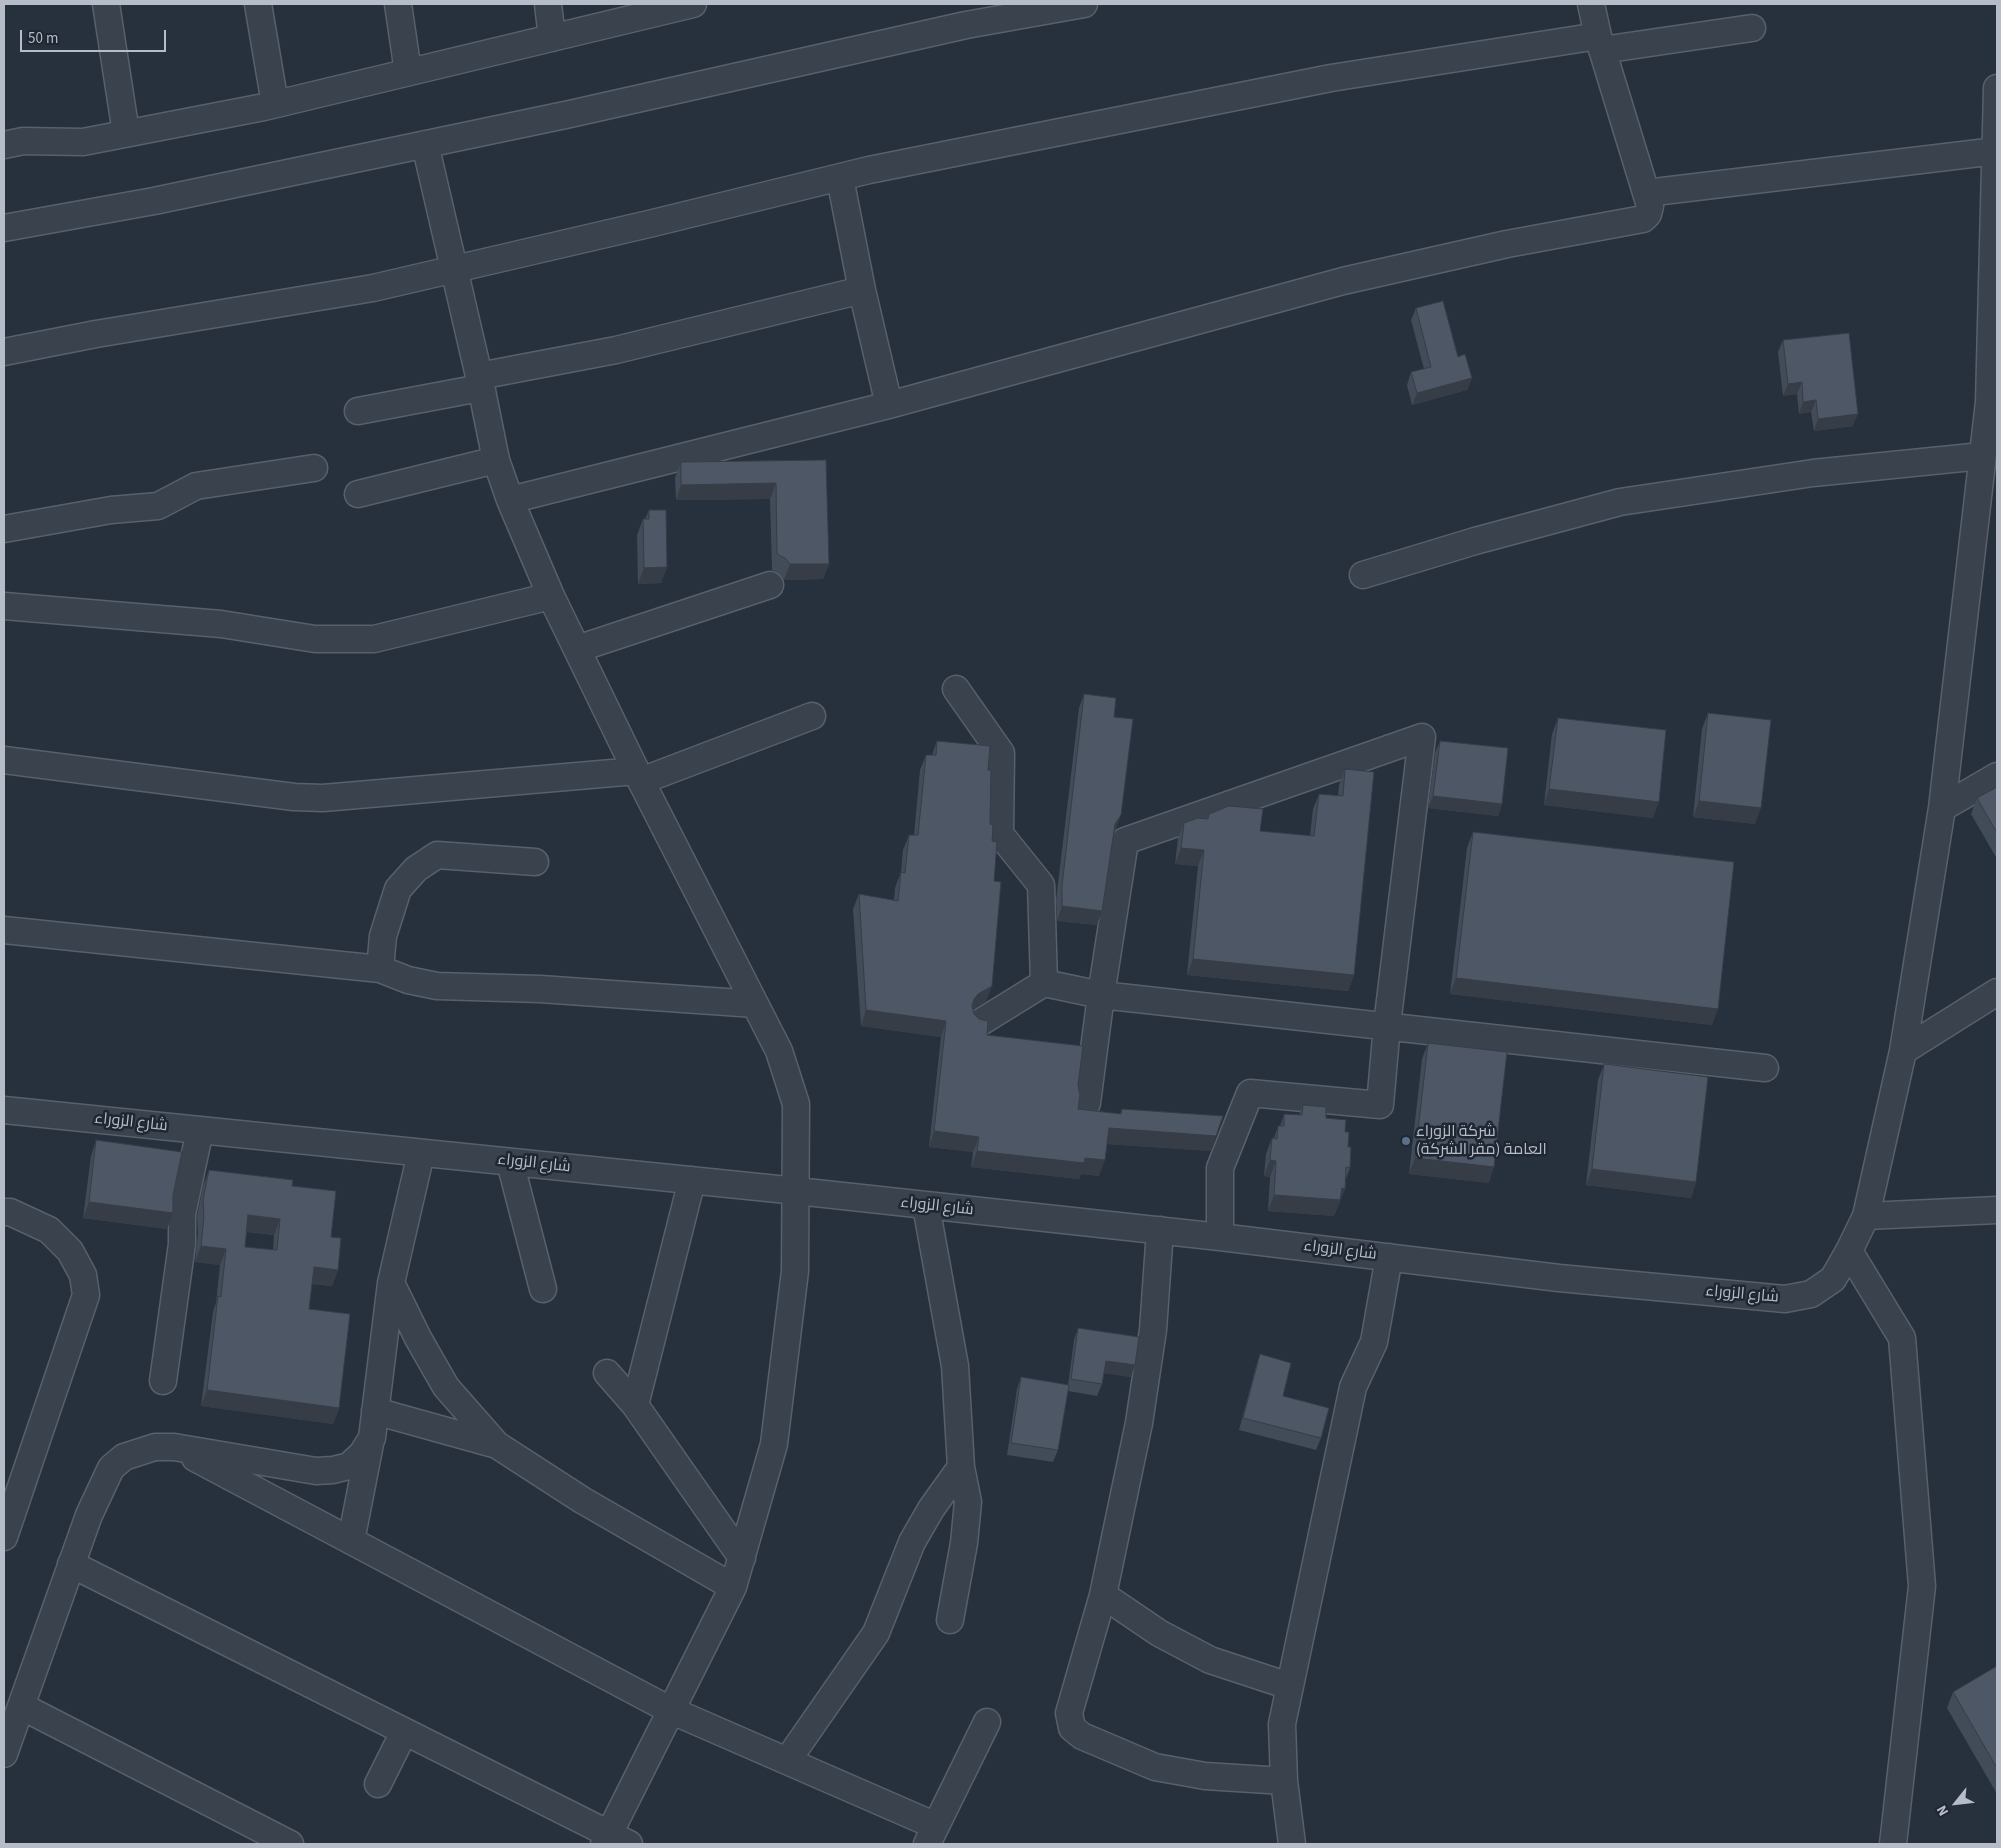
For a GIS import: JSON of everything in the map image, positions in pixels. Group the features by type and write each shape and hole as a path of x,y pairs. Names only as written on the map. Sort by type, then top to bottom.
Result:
{"street":[{"path":"106,4 126,133"},
{"path":"258,4 275,104"},
{"path":"398,4 408,72"},
{"path":"548,4 552,38"},
{"path":"4,144 23,141 83,142 275,104 693,4"},
{"path":"4,228 154,201 570,114 966,25 1084,4"},
{"path":"510,500 889,405 1342,281 1507,244 1642,219 1648,214 1650,206 1600,43 1591,4"},
{"path":"4,352 96,334 373,288 840,178 1331,78 1600,43 1752,28"},
{"name":"شارع الزوراء","path":"4,1110 1160,1230 1558,1278 1785,1299 1811,1294 1833,1279 1866,1216 1903,1051 1942,808 1989,402 1997,88"},
{"path":"72,1564 614,1841 670,1710 733,1587 774,1444 795,1271 797,1191 796,1104 779,1050 639,776 551,596 510,500 496,460 425,144"},
{"path":"1646,193 1996,151"},
{"path":"840,178 862,290 889,405"},
{"path":"358,410 862,290"},
{"path":"1363,575 1475,541 1620,502 1813,473 1982,456"},
{"path":"358,494 496,460"},
{"path":"4,529 110,510 158,506 196,486 314,468"},
{"path":"577,649 770,585"},
{"path":"4,606 221,624 316,640 374,639 551,596"},
{"path":"956,689 1001,753 1000,834 1041,885 1044,983"},
{"path":"4,760 294,797 323,798 639,776 812,716"},
{"path":"1087,1103 1101,995 1125,841 1422,737 1387,1025 1380,1105 1250,1093 1220,1168 1220,1237"},
{"path":"1942,808 1997,776"},
{"path":"380,969 383,936 398,889 416,869 436,855 535,862"},
{"path":"4,930 380,969 408,980 438,986 540,988 755,1004"},
{"path":"981,1022 1044,983 1101,995 1765,1068"},
{"path":"1903,1051 1997,992"},
{"path":"163,1381 182,1244 182,1214 200,1130"},
{"path":"351,1541 372,1438 391,1284 421,1153"},
{"path":"510,1162 543,1289"},
{"path":"635,1404 692,1180"},
{"path":"926,1206 955,1366 961,1467 968,1502 964,1543 950,1620"},
{"path":"1866,1216 1997,1210"},
{"path":"4,1212 10,1212 50,1230 70,1251 83,1275 86,1295 4,1536"},
{"path":"1160,1230 1153,1330 1141,1414 1103,1595 1069,1712 1072,1728 1082,1736 1155,1767 1205,1776 1284,1781"},
{"path":"1849,1251 1902,1338 1922,1586 1893,1844"},
{"path":"1292,1844 1284,1781 1282,1724 1354,1387 1374,1342 1389,1257"},
{"path":"391,1284 418,1338 446,1387 497,1445 582,1500 733,1587"},
{"path":"607,1373 635,1404 742,1558"},
{"path":"375,1411 497,1445"},
{"path":"4,1754 89,1515 112,1468 124,1457 138,1451 156,1447 174,1447 316,1471 333,1470 349,1466 362,1454 372,1438"},
{"path":"174,1447 670,1710 787,1761 931,1835 986,1722"},
{"path":"787,1761 876,1632 912,1542 931,1509 961,1467"},
{"path":"1103,1595 1159,1633 1210,1660 1289,1686"},
{"path":"21,1706 290,1844"},
{"path":"378,1784 404,1732"}],"building":[{"path":"1443,301 1458,357 1465,354 1472,378 1417,393 1411,372 1431,367 1416,308"},
{"path":"1849,333 1858,414 1818,419 1816,400 1803,402 1802,382 1788,384 1783,340"},
{"path":"826,460 829,564 790,564 785,558 777,554 776,483 681,485 681,462"},
{"path":"649,510 666,510 667,567 644,568 643,519 649,519"},
{"path":"1084,694 1116,698 1114,717 1133,719 1121,815 1115,824 1102,911 1062,906 1062,886"},
{"path":"1708,713 1771,720 1761,808 1699,801"},
{"path":"1558,718 1666,730 1659,802 1549,789"},
{"path":"937,741 990,746 988,770 991,770 990,824 993,825 992,841 997,842 994,881 1001,882 992,986 978,994 972,1006 974,1014 979,1019 988,1021 987,1035 1083,1046 1078,1085 1080,1095 1078,1109 1121,1114 1122,1109 1223,1116 1216,1136 1109,1128 1105,1160 1085,1158 1084,1163 977,1151 979,1137 934,1131 946,1021 866,1010 859,894 898,901 901,872 905,873 909,835 918,835 926,755 936,755"},
{"path":"1440,741 1508,748 1502,804 1433,796"},
{"path":"1345,769 1374,772 1354,975 1193,959 1204,850 1181,848 1184,823 1198,818 1208,819 1209,814 1229,806 1263,809 1260,831 1314,836 1319,794 1343,796"},
{"path":"1997,787 1997,833 1977,798"},
{"path":"1473,832 1734,862 1718,1009 1456,978"},
{"path":"1428,1043 1507,1052 1494,1167 1415,1158"},
{"path":"1604,1064 1708,1077 1696,1182 1592,1169"},
{"path":"1303,1105 1326,1107 1326,1118 1346,1120 1345,1132 1349,1132 1348,1147 1351,1147 1350,1168 1346,1167 1345,1189 1342,1188 1340,1200 1274,1195 1276,1161 1270,1160 1272,1138 1277,1139 1278,1126 1284,1126 1284,1114 1302,1115"},
{"path":"96,1140 182,1152 173,1195 173,1213 89,1202"},
{"path":"209,1170 293,1180 292,1186 336,1191 331,1237 341,1238 338,1270 314,1267 309,1309 350,1314 339,1408 207,1390 218,1296 221,1297 226,1249 201,1246 204,1217 203,1200","holes":["248,1215 280,1219 277,1250 245,1247"]},
{"path":"1078,1328 1139,1337 1135,1365 1106,1361 1102,1384 1071,1379"},
{"path":"1260,1354 1291,1363 1283,1396 1329,1408 1321,1438 1243,1418"},
{"path":"1021,1377 1069,1385 1058,1450 1011,1443"},
{"path":"1997,1666 1997,1768 1953,1692"}],"place":[{"name":"شركة الزوراء العامة (مقر الشركة)","path":"1406,1141"}]}
